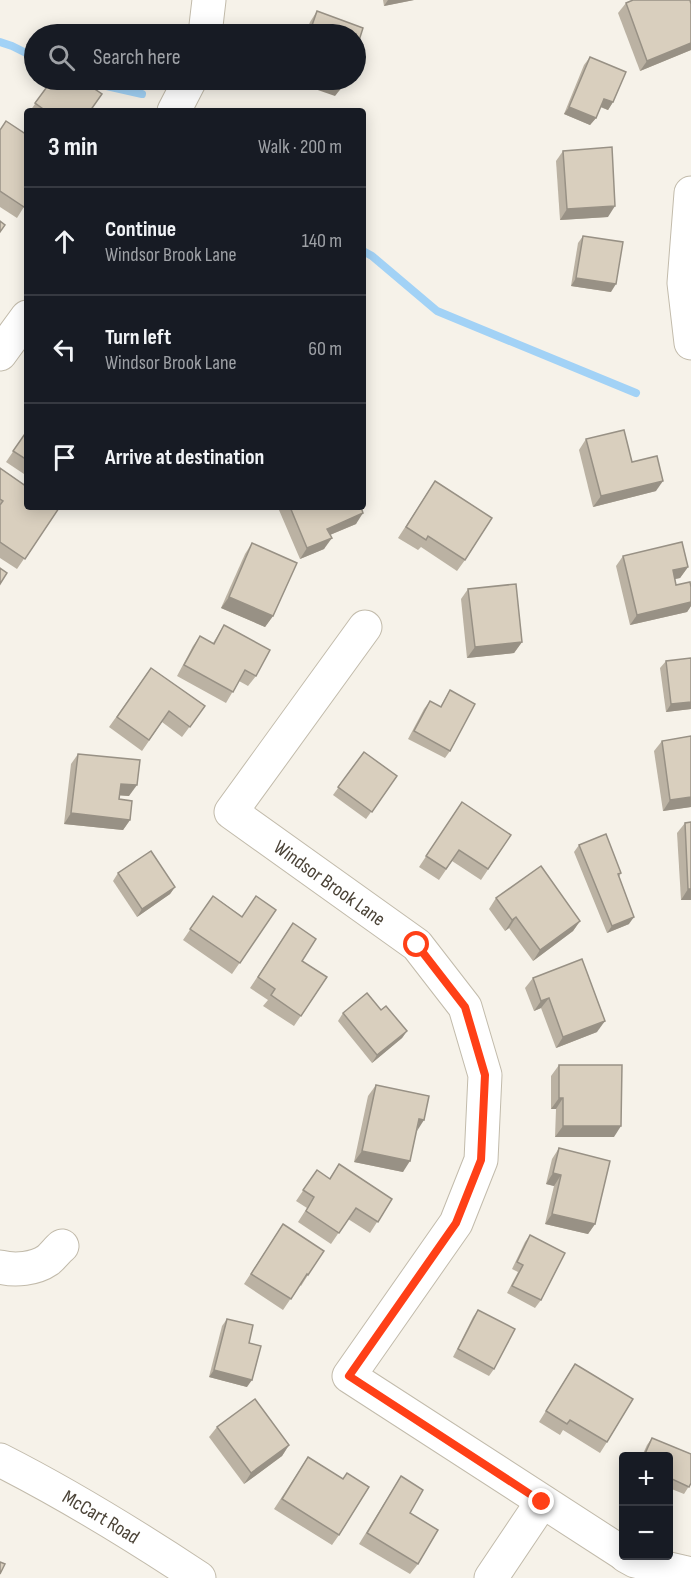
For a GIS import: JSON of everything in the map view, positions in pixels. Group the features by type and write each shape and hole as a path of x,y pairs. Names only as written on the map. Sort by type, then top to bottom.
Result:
{"street":[{"path":"206,24 209,0"},
{"path":"176,108 185,90"},
{"path":"691,193 684,283 691,343"},
{"path":"0,354 24,321"},
{"name":"Windsor Brook Lane","path":"365,627 231,812 417,945 465,1007 485,1075 481,1160 456,1223 349,1376 619,1551"},
{"path":"0,1267 8,1269 31,1267 48,1260 62,1246"},
{"name":"McCart Road","path":"0,1460 136,1537 199,1578"},
{"path":"491,1578 542,1502"},
{"name":"Windsor Brook Lane","path":"633,1560 691,1574"}],"building":[{"path":"633,0 690,0 691,43 647,61 626,3"},
{"path":"317,11 352,24 312,24"},
{"path":"590,57 626,72 613,102 604,99 596,118 569,107"},
{"path":"45,90 96,90 102,94 92,108 42,108 35,103"},
{"path":"6,121 24,133 24,207 0,191 0,130"},
{"path":"612,147 615,206 567,209 563,151"},
{"path":"0,221 5,225 0,232"},
{"path":"583,236 623,242 616,284 576,278"},
{"path":"624,430 632,462 657,456 663,481 601,496 586,439"},
{"path":"24,435 24,458 13,451"},
{"path":"0,468 24,485 24,510 58,510 25,559 0,542 0,505 3,501 0,499"},
{"path":"435,481 492,518 465,560 428,536 426,540 406,527"},
{"path":"291,510 362,510 363,513 327,529 332,538 307,548"},
{"path":"682,542 688,567 673,570 676,585 690,582 691,602 637,615 623,556"},
{"path":"252,543 297,563 273,616 229,597"},
{"path":"0,568 7,573 0,584"},
{"path":"516,584 522,642 475,647 468,589"},
{"path":"224,625 270,650 256,676 245,670 233,692 184,665 200,636 214,644"},
{"path":"691,658 691,702 671,704 666,661"},
{"path":"151,668 205,706 190,727 169,711 149,740 117,717"},
{"path":"450,690 475,704 450,751 414,731 430,701 441,707"},
{"path":"691,736 691,797 670,800 662,741"},
{"path":"364,752 397,776 372,812 338,787"},
{"path":"78,754 140,760 137,785 121,784 119,799 132,801 130,820 71,813"},
{"path":"462,802 511,835 488,869 459,850 446,869 426,856"},
{"path":"691,822 691,889 688,889 685,823"},
{"path":"606,834 634,917 612,926 579,845"},
{"path":"151,851 175,887 142,909 118,873"},
{"path":"541,866 580,921 540,950 516,917 512,920 496,898"},
{"path":"213,896 242,917 256,896 276,910 240,963 190,929"},
{"path":"293,923 316,939 302,961 327,977 301,1016 271,995 275,989 258,977"},
{"path":"582,959 605,1021 563,1037 549,998 541,1001 533,978"},
{"path":"367,993 381,1010 386,1006 407,1031 377,1055 343,1013"},
{"path":"559,1065 622,1065 621,1126 563,1126 563,1098 559,1098"},
{"path":"376,1085 429,1096 424,1120 419,1119 410,1161 362,1151"},
{"path":"559,1148 610,1161 595,1224 552,1214 561,1175 553,1173"},
{"path":"339,1164 392,1199 378,1222 356,1208 339,1233 306,1211 314,1197 303,1190 317,1170 330,1179"},
{"path":"283,1224 324,1251 291,1299 251,1274"},
{"path":"530,1235 565,1253 541,1300 512,1286 523,1265 517,1262"},
{"path":"478,1310 515,1329 494,1369 458,1349"},
{"path":"227,1319 253,1325 249,1343 261,1346 252,1380 214,1370"},
{"path":"575,1364 633,1399 607,1442 570,1420 567,1424 546,1411"},
{"path":"255,1399 289,1445 251,1473 217,1427"},
{"path":"652,1438 691,1454 689,1487 673,1479 673,1452 646,1452"},
{"path":"308,1457 343,1479 347,1473 369,1487 339,1535 282,1499"},
{"path":"401,1476 423,1490 410,1513 438,1530 418,1564 367,1533"},
{"path":"0,1562 5,1564 0,1574"}],"waterway":[{"path":"0,42 24,52"},
{"path":"124,90 142,94"},
{"path":"366,253 437,311 636,393"}],"route":[{"path":"417,945 465,1007 485,1075 481,1160 456,1223 349,1376 542,1502"}]}
